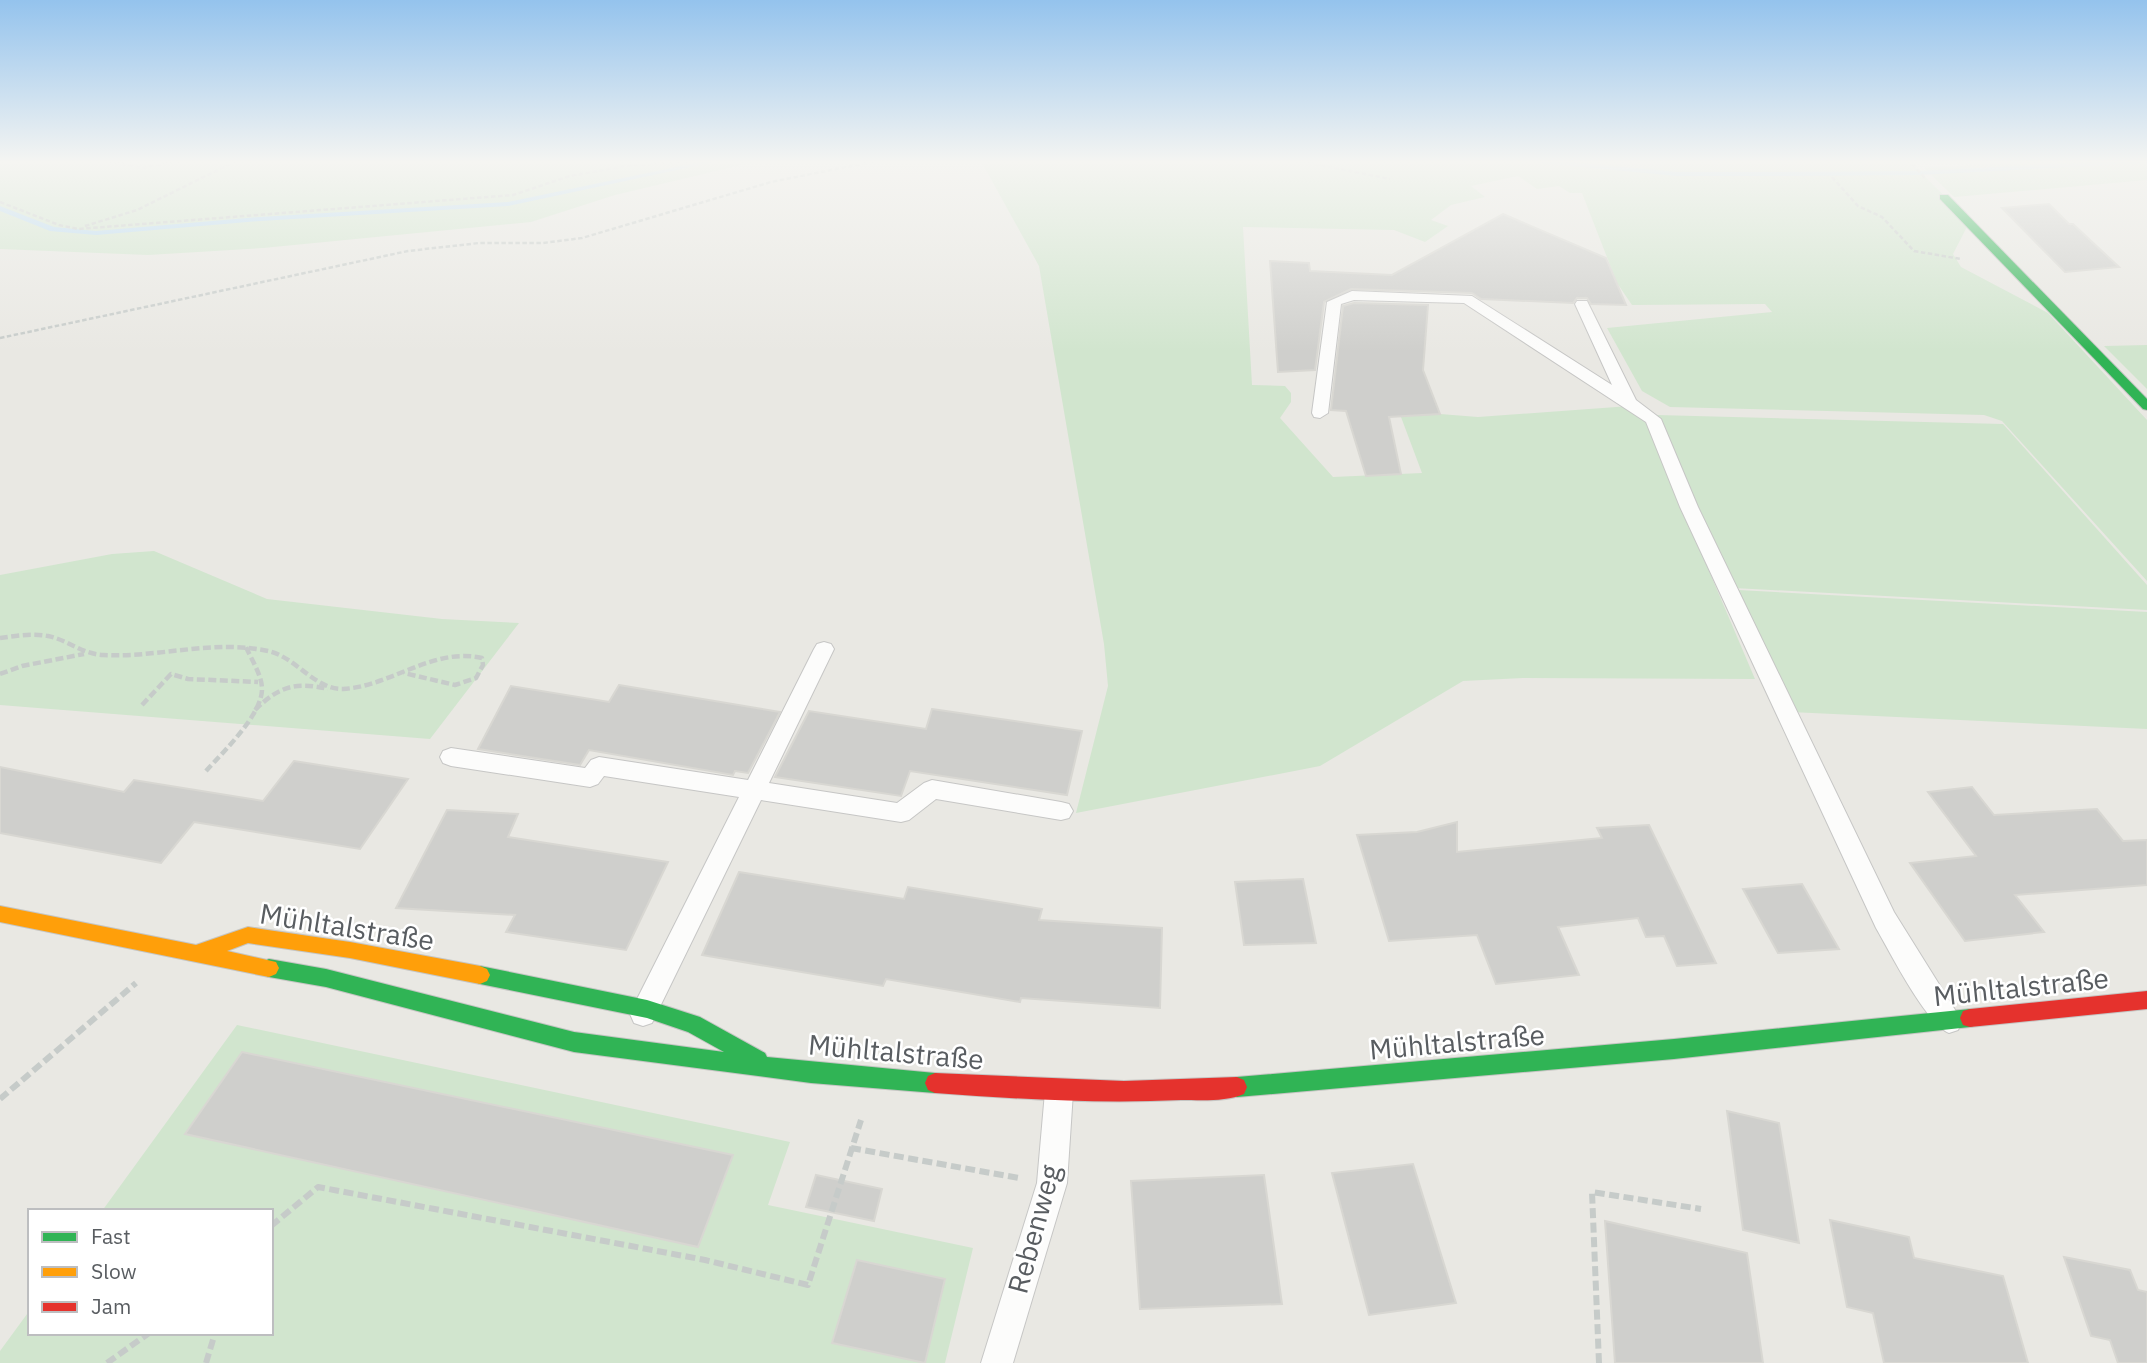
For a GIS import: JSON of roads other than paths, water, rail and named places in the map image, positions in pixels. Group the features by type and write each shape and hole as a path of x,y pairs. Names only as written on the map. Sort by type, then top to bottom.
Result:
{"street":[{"path":"1973,225 2147,406"},
{"name":"Mühltalstraße","path":"0,914 326,978 574,1042 771,1068 1059,1092 1181,1092 1674,1049 2147,1000"},
{"name":"Mühltalstraße","path":"194,953 248,936 350,950 647,1009 693,1024 771,1068"}],"lane":[{"path":"1320,414 1334,302 1352,295 1467,299 1653,419 1689,507 1885,920 1918,977 1949,1021"},
{"path":"1582,304 1630,406"},
{"path":"616,1049 647,1009 824,649"},
{"path":"451,757 590,778 599,766 901,813 932,789 1061,811"},
{"name":"Rebenweg","path":"997,1363 1052,1184 1059,1092"}],"waterway":[{"path":"42,225 53,229 96,233 194,225"}]}
